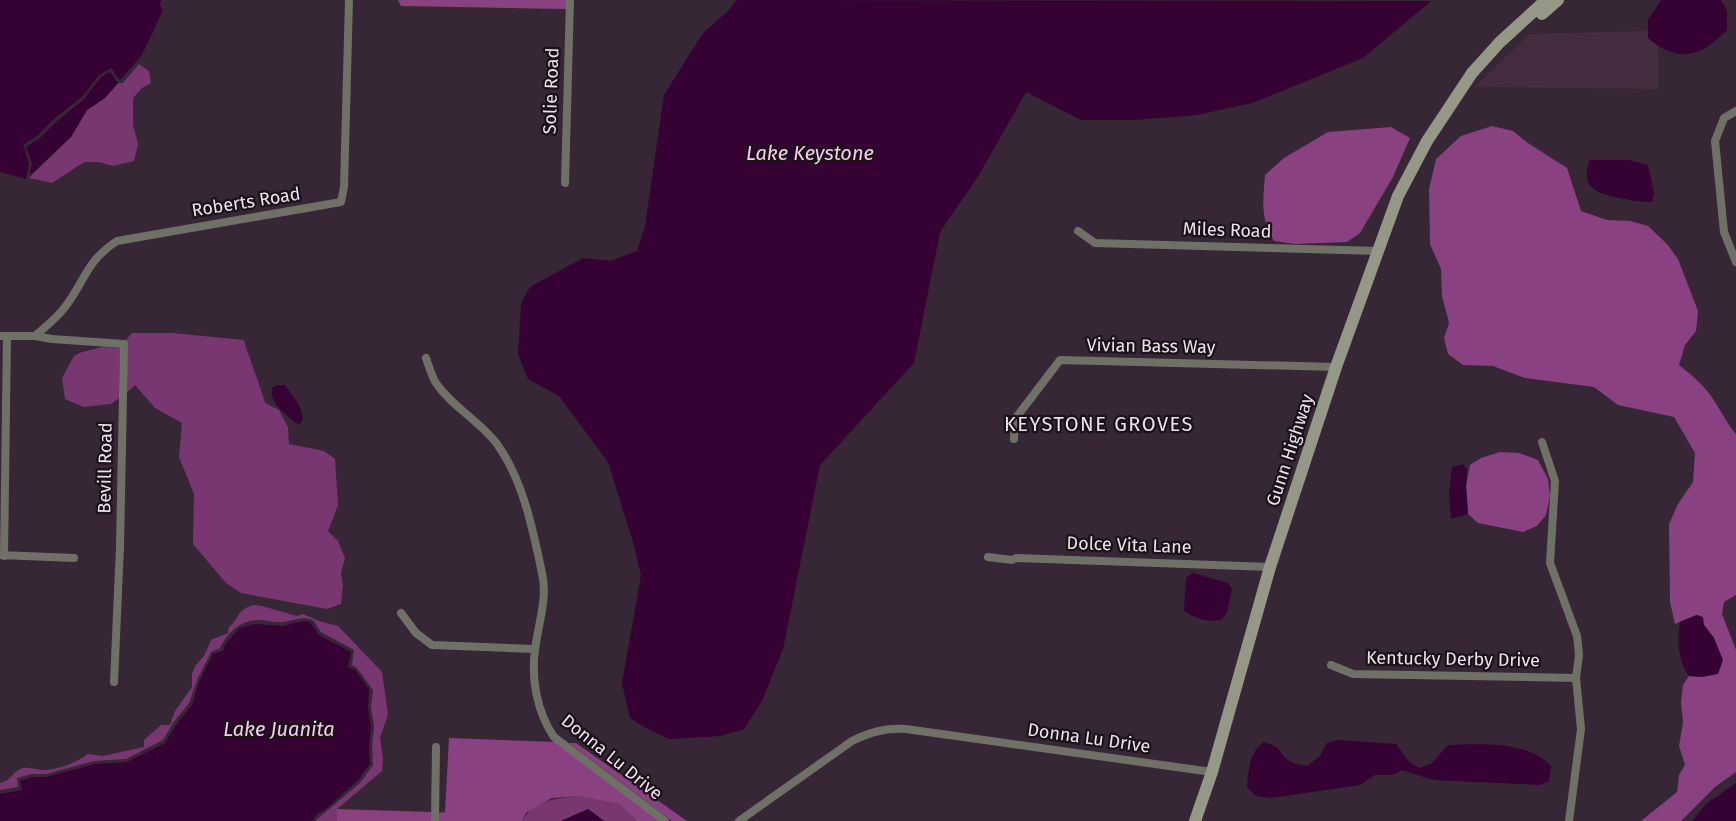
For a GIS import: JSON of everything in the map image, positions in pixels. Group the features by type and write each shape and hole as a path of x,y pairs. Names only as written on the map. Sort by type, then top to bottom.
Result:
{"main road":[{"name":"Gunn Highway","path":"1195,821 1212,772 1270,567 1336,367 1398,196 1412,166 1472,73 1546,0"},
{"name":"Gunn Highway","path":"1452,103 1495,57 1558,0"}],"street":[{"name":"Roberts Road","path":"35,336 65,307 90,264 102,250 117,241 341,202 344,187 349,0"},
{"name":"Solie Road","path":"565,183 570,0"},
{"path":"1736,111 1724,118 1715,141 1724,232 1736,261"},
{"name":"Miles Road","path":"1078,231 1095,243 1379,251"},
{"path":"35,336 4,336 2,556 74,558"},
{"name":"Bevill Road","path":"35,336 124,344 120,547 114,682"},
{"name":"Donna Lu Drive","path":"426,358 435,382 497,444 514,471 543,576 543,616 535,649 534,678 546,726 554,737 665,821"},
{"name":"Vivian Bass Way","path":"1014,439 1015,419 1060,360 1336,367"},
{"path":"1542,442 1555,480 1550,563 1576,636 1579,656 1576,678 1581,729 1569,821"},
{"name":"Dolce Vita Lane","path":"988,557 1012,560 1017,558 1270,567"},
{"path":"401,613 416,633 432,645 535,649"},
{"name":"Kentucky Derby Drive","path":"1331,665 1353,674 1576,678"},
{"name":"Donna Lu Drive","path":"739,821 852,741 871,732 886,729 906,729 1212,772"},
{"path":"435,821 436,747"}],"shaded area":[{"path":"398,0 567,0 566,9 562,9 401,6"},
{"path":"1658,32 1658,89 1475,87 1529,34"},
{"path":"139,64 149,71 151,83 142,88 133,98 133,125 138,144 134,161 113,166 99,162 84,162 52,183 29,178 71,137 87,110 105,98 118,83 123,83"},
{"path":"1492,126 1513,131 1567,168 1581,211 1607,220 1630,221 1648,226 1667,244 1678,259 1698,311 1696,331 1685,345 1679,365 1708,391 1736,434 1736,595 1724,602 1722,614 1736,650 1736,772 1715,787 1681,821 1641,821 1677,792 1679,775 1685,765 1679,746 1683,723 1681,702 1683,685 1689,676 1702,677 1714,638 1696,615 1675,624 1670,602 1669,524 1678,504 1693,482 1695,453 1674,417 1618,405 1594,387 1525,378 1493,366 1463,365 1448,354 1444,338 1449,323 1442,296 1441,269 1430,244 1429,189 1436,159 1461,136"},
{"path":"1391,127 1410,138 1393,177 1360,233 1347,242 1295,244 1274,241 1264,217 1265,175 1284,158 1328,132"},
{"path":"132,333 172,333 244,340 265,403 279,410 288,427 289,444 324,451 335,459 338,505 328,531 338,541 345,558 341,573 343,585 341,604 327,609 241,593 226,583 193,544 194,494 179,457 182,423 155,408 135,385 127,392 125,341"},
{"path":"102,347 120,348 119,398 111,404 84,407 65,399 62,378 74,356"},
{"path":"1500,452 1519,453 1538,460 1548,479 1550,496 1546,515 1537,526 1523,532 1478,523 1468,514 1466,486 1470,465 1481,458"},
{"path":"253,605 297,616 303,614 338,626 382,672 388,715 380,737 382,771 337,809 337,821 315,821 360,783 373,765 374,727 371,706 373,690 357,668 352,665 354,650 321,632 313,620 304,618 280,622 250,621 235,629 226,637 220,648 211,652 189,703 163,740 126,759 94,761 46,774 32,774 17,778 18,787 0,790 0,783 23,768 52,769 69,765 88,754 103,756 144,747 144,740 161,725 170,725 175,711 192,687 192,674 195,666 204,656 211,640 228,633 229,627 240,612"},
{"path":"449,738 555,742 659,821 637,821 619,804 578,796 552,798 526,813 522,821 439,821 439,813 445,812"},
{"path":"569,743 576,743 687,821 672,821"},
{"path":"578,796 619,804 637,821 604,821 588,809 561,821 522,821 532,809 539,805"},
{"path":"337,809 431,812 431,821 337,821"}],"water":[{"path":"0,0 161,0 160,5 163,10 142,55 120,80 111,68 99,75 82,97 37,136 23,145 29,163 26,179 0,172"},
{"name":"Lake Keystone","path":"737,0 1431,1 1363,58 1252,103 1197,115 1135,120 1081,120 1026,92 979,175 940,232 914,363 820,465 783,649 762,701 744,729 721,736 669,739 630,718 622,683 641,575 608,462 559,396 528,379 518,354 521,304 530,287 583,258 611,261 637,251 645,226 664,95 703,33"},
{"path":"1661,0 1721,0 1727,11 1727,30 1708,46 1698,51 1689,54 1669,52 1648,38 1648,20"},
{"path":"110,72 118,83 105,98 87,110 71,137 30,175 32,162 26,147 40,138 83,100 101,77"},
{"path":"1590,160 1629,160 1648,165 1654,193 1652,202 1622,199 1595,190 1588,180"},
{"path":"276,385 285,385 298,404 302,415 300,424 276,404 272,388"},
{"path":"1463,464 1467,469 1468,514 1451,519 1449,495 1452,467"},
{"path":"1193,573 1228,583 1232,589 1227,613 1221,620 1201,619 1184,610 1186,578"},
{"path":"1697,615 1703,617 1704,625 1714,638 1723,660 1718,674 1702,677 1689,676 1685,670 1679,643 1680,622"},
{"name":"Lake Juanita","path":"303,621 310,622 319,635 351,652 348,667 355,670 369,689 368,707 371,726 370,764 358,780 325,810 318,813 312,821 0,821 0,794 22,790 20,781 32,777 46,777 95,764 127,762 165,743 192,705 199,682 213,654 223,651 226,643 240,628 255,624 283,626"},
{"path":"1338,740 1396,744 1409,762 1420,768 1432,763 1448,745 1502,745 1529,752 1541,758 1551,766 1549,781 1540,785 1433,780 1402,770 1393,775 1375,775 1360,785 1271,798 1256,796 1247,787 1253,756 1264,742 1277,747 1285,758 1293,763 1307,766 1320,756 1327,743"},
{"path":"1736,783 1736,821 1692,821 1706,804"},
{"path":"588,809 604,821 561,821"}],"district":[{"name":"KEYSTONE GROVES","path":"1099,424"}]}
